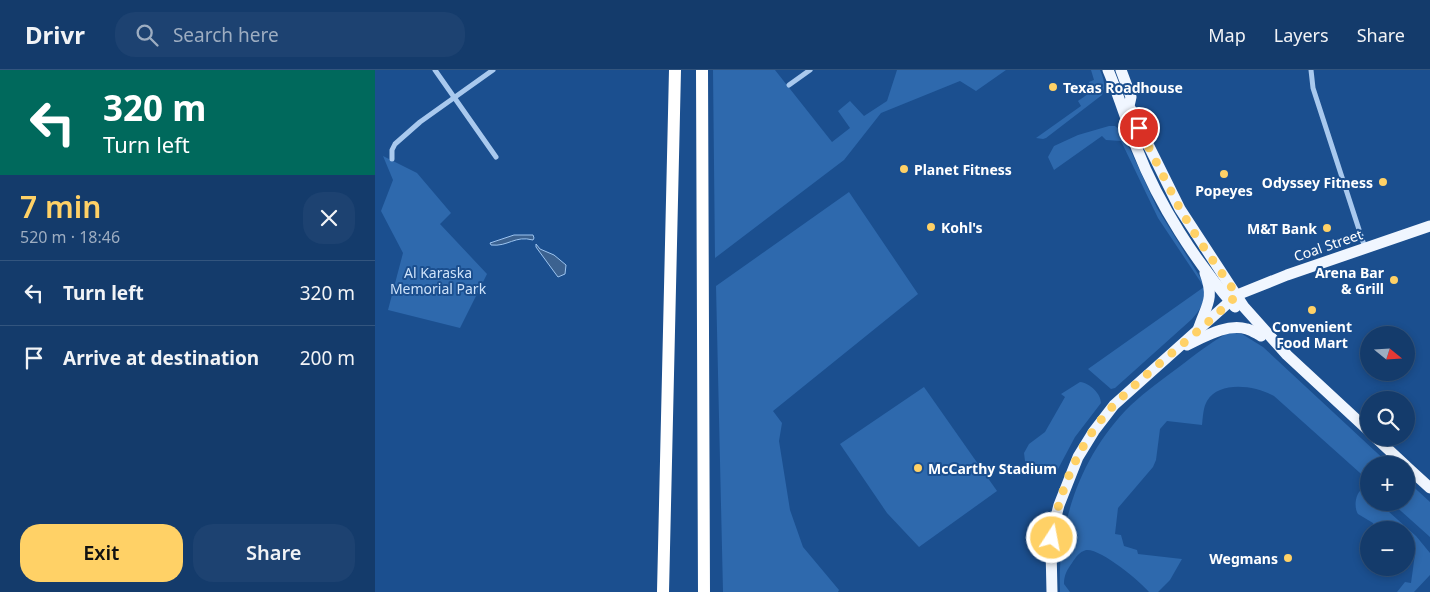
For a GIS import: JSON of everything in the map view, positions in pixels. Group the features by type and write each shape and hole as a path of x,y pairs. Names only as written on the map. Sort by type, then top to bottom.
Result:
{"highway":[{"path":"663,592 675,70"},
{"path":"702,70 705,592"}],"main road":[{"path":"1108,70 1141,158 1168,211 1201,262 1287,356 1360,423"},
{"path":"1121,70 1131,97 1129,106 1165,180 1198,239 1234,298 1261,336 1271,348 1287,356"},
{"name":"Coal Street","path":"1052,592 1051,548 1053,528 1059,505 1078,457 1094,431 1114,406 1234,298 1287,275 1430,226"},
{"path":"1198,330 1210,302 1210,286 1201,262"},
{"path":"1174,351 1210,334 1232,327 1247,329 1261,336"},
{"path":"1385,446 1395,456"},
{"path":"1415,474 1430,488"}],"street":[{"path":"435,70 496,157"},
{"path":"391,159 395,144 420,122 493,70"},
{"path":"789,85 810,70"},
{"path":"1311,70 1313,88 1365,248"}],"green space":[{"path":"713,70 775,70 832,142 850,128 838,111 850,101 864,116 887,101 897,70 1006,70 976,91 960,81 881,113 844,160 715,258"},
{"path":"1091,70 1100,70 1103,76 1104,89 1102,95 1046,138 1036,138 1081,106 1078,101 1088,94 1090,89 1089,82 1094,80"},
{"path":"1109,126 1115,126 1122,132 1157,208 1203,282 1204,287 1158,218 1121,141 1106,140 1102,136 1054,170 1048,157 1054,146 1078,135"},
{"name":"Al Karaska Memorial Park","path":"383,156 417,173 451,213 440,224 487,274 460,328 388,310 403,253 381,211 393,180"},
{"path":"849,192 918,294 773,411 782,423 779,441 790,510 803,547 839,590 838,592 723,592 716,286"},
{"path":"1204,287 1205,292 1201,306 1192,319 1115,388 1111,389 1088,369"},
{"path":"1229,332 1242,334 1263,347 1360,437 1360,446 1370,446 1380,456 1360,456 1360,473 1274,396 1266,392 1239,387 1220,390 1207,401 1202,425 1167,421 1160,429 1156,460 1153,467 1118,508 1115,534 1121,535 1124,546 1137,550 1138,554 1182,559 1170,580 1158,592 1149,592 1129,573 1110,560 1100,554 1086,550 1078,555 1066,573 1064,584 1070,592 1060,592 1060,566 1068,515 1076,491 1098,445 1113,424 1131,405"},
{"path":"1080,382 1087,384 1094,390 1099,396 1101,403 1075,437 1058,469 1053,471 1029,465 1025,461 1024,453 1029,444 1045,432 1065,397 1061,394"},
{"name":"McCarthy Stadium","path":"924,387 997,491 919,547 887,513 840,444"},
{"path":"1415,488 1430,502 1430,537 1415,524 1415,521 1412,521 1401,511 1415,511"},
{"path":"1359,492 1360,511 1388,511 1399,521 1370,521 1358,514 1356,498"},
{"path":"1415,535 1430,553 1430,575 1414,592 1397,592 1405,582 1411,583 1412,576 1415,576"}],"shaded area":[{"path":"514,235 533,235 534,238 533,240 521,239 497,245 491,245 490,243"},
{"path":"536,244 540,249 554,255 566,265 565,274 558,277 536,247"}],"place":[{"name":"Texas Roadhouse","path":"1053,87"},
{"name":"Planet Fitness","path":"904,169"},
{"name":"Popeyes","path":"1224,174"},
{"name":"Odyssey Fitness","path":"1383,182"},
{"name":"Kohl's","path":"931,227"},
{"name":"M&T Bank","path":"1327,228"},
{"name":"Arena Bar & Grill","path":"1394,280"},
{"name":"Convenient Food Mart","path":"1312,310"},
{"name":"McCarthy Stadium","path":"918,468"},
{"name":"Wegmans","path":"1288,558"}],"route":[{"path":"1052,538 1059,505 1067,483 1078,457 1094,431 1114,406 1237,295 1198,239 1180,209 1139,128"}]}
